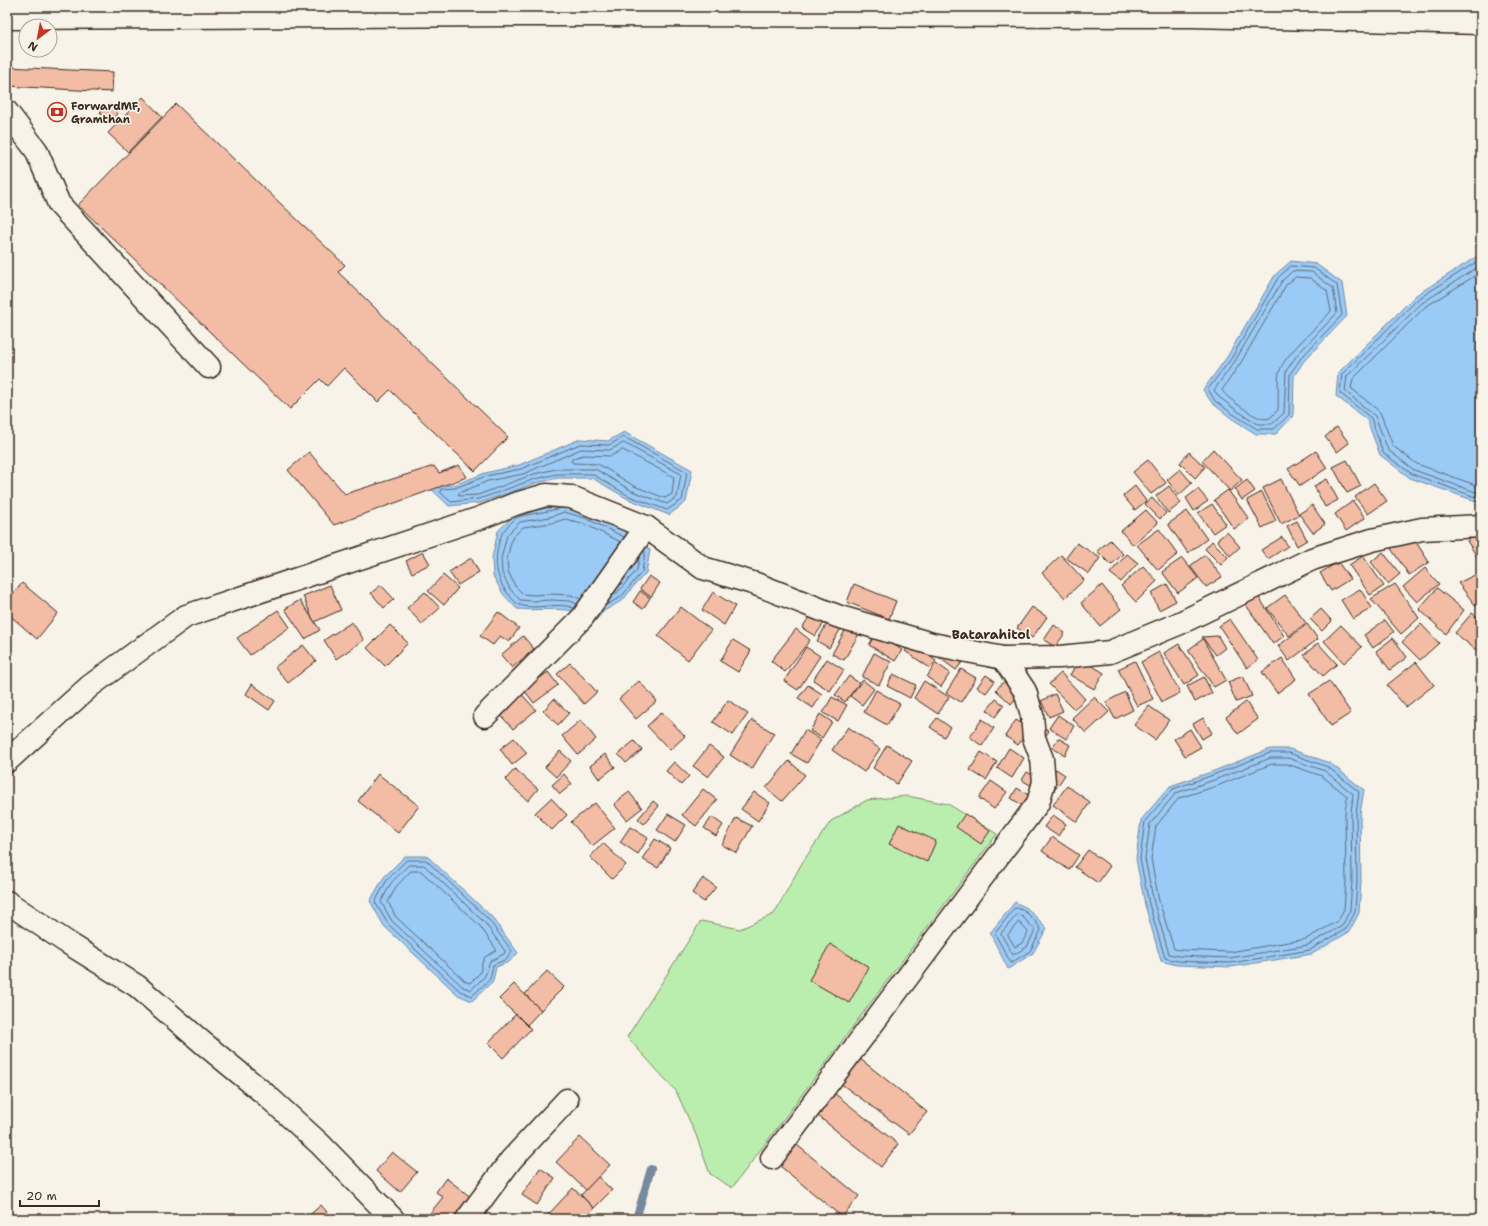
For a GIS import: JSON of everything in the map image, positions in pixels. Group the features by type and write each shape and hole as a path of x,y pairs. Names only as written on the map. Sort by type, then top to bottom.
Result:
{"street":[{"path":"7,18 524,15 1191,16 1481,23"},
{"path":"7,112 36,150 59,204 209,368"},
{"path":"7,761 90,686 186,616 480,518 515,504 546,495 571,497 646,527 703,568 756,584 837,616 932,644 1003,658 1060,657 1110,652 1178,624 1312,560 1372,540 1422,529 1481,526"},
{"path":"485,716 582,618 646,527"},
{"path":"772,1158 1038,803 1044,782 1042,759 1034,738 1032,715 1025,691 1003,658"},
{"path":"7,902 68,943 137,986 265,1094 320,1144 393,1219"},
{"path":"467,1219 512,1160 567,1100"}],"green space":[{"path":"907,796 948,804 997,834 732,1188 710,1174 696,1135 676,1091 627,1037 701,921 740,929 774,914 802,863 831,821 867,800"}],"water":[{"path":"1481,254 1481,503 1410,478 1380,455 1367,420 1336,396 1338,373 1416,295"},
{"path":"1291,261 1316,264 1342,283 1347,316 1304,361 1294,376 1293,416 1276,434 1256,434 1231,418 1212,403 1203,390 1227,357 1275,275"},
{"path":"624,432 692,470 686,502 669,515 628,499 592,478 558,478 536,483 480,503 449,506 427,485 454,485 485,473 519,465 580,439 608,441"},
{"path":"564,503 632,531 650,550 646,573 623,600 604,611 588,629 585,616 572,611 561,609 517,609 503,594 493,576 492,558 498,531 516,513 548,508"},
{"path":"1270,749 1290,749 1330,763 1364,790 1360,814 1361,881 1359,913 1349,932 1312,954 1231,967 1177,965 1161,961 1145,905 1136,859 1141,820 1170,786"},
{"path":"405,856 427,856 491,916 518,953 509,962 496,967 493,981 472,1001 458,995 384,926 370,901 384,877"},
{"path":"1015,902 1027,908 1047,928 1033,953 1008,969 990,933"}],"building":[{"path":"7,67 113,72 112,92 7,86"},
{"path":"143,97 162,117 128,152 108,133"},
{"path":"111,104 118,114 107,122 100,112"},
{"path":"176,104 345,265 338,272 508,437 475,471 390,390 378,402 344,368 327,386 320,379 290,409 78,205"},
{"path":"1337,427 1349,443 1337,452 1325,437"},
{"path":"1213,449 1242,480 1230,491 1202,461"},
{"path":"1316,451 1327,468 1300,486 1288,469"},
{"path":"309,452 345,494 434,466 439,473 459,465 467,477 334,525 288,470"},
{"path":"1189,452 1205,467 1195,478 1180,463"},
{"path":"1148,460 1166,483 1151,494 1133,472"},
{"path":"1347,460 1361,486 1347,493 1333,467"},
{"path":"1180,469 1192,483 1179,495 1167,480"},
{"path":"1281,479 1299,515 1281,524 1263,488"},
{"path":"1327,479 1338,500 1325,507 1314,486"},
{"path":"1247,480 1255,491 1242,500 1235,489"},
{"path":"1374,483 1387,501 1368,514 1355,497"},
{"path":"1135,486 1146,501 1135,510 1123,496"},
{"path":"1169,486 1181,503 1168,513 1156,496"},
{"path":"1198,489 1208,501 1194,511 1186,498"},
{"path":"1228,490 1249,519 1234,529 1214,500"},
{"path":"1262,492 1276,521 1262,528 1247,500"},
{"path":"1152,498 1166,513 1160,519 1145,504"},
{"path":"1353,501 1365,518 1346,531 1335,514"},
{"path":"1212,504 1226,524 1213,533 1198,513"},
{"path":"1312,505 1325,524 1313,533 1299,514"},
{"path":"1146,510 1158,523 1133,545 1121,531"},
{"path":"1187,511 1207,539 1188,553 1168,524"},
{"path":"1297,521 1307,540 1297,546 1287,526"},
{"path":"1159,529 1178,554 1158,570 1137,545"},
{"path":"1227,532 1240,547 1230,556 1217,540"},
{"path":"1481,532 1481,563 1467,541"},
{"path":"1410,533 1429,562 1409,575 1390,547"},
{"path":"1282,537 1288,546 1268,559 1261,550"},
{"path":"1110,540 1123,554 1111,565 1097,551"},
{"path":"1212,541 1228,557 1221,565 1205,549"},
{"path":"1077,543 1100,558 1089,574 1066,558"},
{"path":"423,552 430,564 412,573 406,561"},
{"path":"1383,552 1400,574 1388,584 1371,562"},
{"path":"1127,554 1138,563 1121,582 1110,573"},
{"path":"1061,555 1084,580 1065,598 1042,573"},
{"path":"1205,555 1222,577 1206,587 1190,566"},
{"path":"1363,556 1384,586 1370,595 1349,565"},
{"path":"471,558 479,572 458,585 449,572"},
{"path":"1182,558 1198,578 1178,593 1162,572"},
{"path":"1338,562 1350,579 1331,591 1320,573"},
{"path":"1143,566 1157,581 1136,602 1121,586"},
{"path":"1425,568 1439,584 1417,602 1403,587"},
{"path":"1481,572 1481,602 1476,606 1458,583"},
{"path":"443,575 458,588 444,605 428,591"},
{"path":"649,576 660,583 651,597 640,589"},
{"path":"22,583 58,613 37,639 7,613 7,601"},
{"path":"854,584 896,601 889,619 847,602"},
{"path":"1167,584 1176,601 1159,610 1151,593"},
{"path":"1395,584 1419,618 1401,634 1371,599"},
{"path":"330,585 341,610 314,622 303,596"},
{"path":"381,585 394,599 384,608 371,593"},
{"path":"1102,585 1121,609 1100,626 1081,603"},
{"path":"1437,588 1464,610 1446,634 1419,609"},
{"path":"1360,589 1372,608 1353,619 1341,600"},
{"path":"640,591 650,598 643,609 633,602"},
{"path":"425,592 440,608 422,624 407,608"},
{"path":"713,592 735,606 724,625 702,610"},
{"path":"1285,595 1306,623 1289,636 1267,608"},
{"path":"1258,596 1284,636 1273,644 1246,605"},
{"path":"300,600 320,630 305,639 285,609"},
{"path":"681,607 711,630 688,660 658,636"},
{"path":"1032,607 1047,617 1032,638 1017,628"},
{"path":"815,608 828,617 815,636 802,628"},
{"path":"1321,609 1332,621 1322,631 1310,619"},
{"path":"278,610 290,627 250,655 237,638"},
{"path":"498,612 519,628 509,642 500,636 493,645 480,636"},
{"path":"1472,613 1481,620 1481,643 1476,650 1455,633"},
{"path":"1230,619 1258,660 1247,668 1219,626"},
{"path":"829,620 842,627 829,648 817,641"},
{"path":"1385,620 1394,632 1373,648 1364,635"},
{"path":"352,622 364,640 336,659 324,640"},
{"path":"1307,624 1318,639 1289,661 1278,646"},
{"path":"1421,624 1439,643 1420,660 1402,642"},
{"path":"390,625 408,643 385,666 367,648"},
{"path":"1054,625 1065,633 1055,647 1044,640"},
{"path":"1341,625 1362,647 1344,663 1324,641"},
{"path":"847,627 859,634 844,660 832,654"},
{"path":"796,629 810,640 785,672 771,661"},
{"path":"876,633 902,650 895,661 869,645"},
{"path":"523,636 534,649 512,668 501,655"},
{"path":"1218,636 1225,648 1216,655 1202,637"},
{"path":"1393,638 1407,657 1390,670 1376,651"},
{"path":"1203,639 1226,680 1214,687 1188,650"},
{"path":"733,640 751,651 738,672 720,661"},
{"path":"911,643 936,661 930,668 905,651"},
{"path":"1318,643 1337,664 1323,676 1304,655"},
{"path":"1179,644 1199,675 1184,685 1164,653"},
{"path":"303,645 316,661 288,683 275,667"},
{"path":"806,647 820,656 798,690 784,681"},
{"path":"1159,652 1180,693 1162,702 1141,662"},
{"path":"874,653 891,662 879,685 862,677"},
{"path":"937,656 963,661 956,670"},
{"path":"1080,658 1104,673 1094,689 1070,675"},
{"path":"1282,658 1296,679 1277,693 1262,672"},
{"path":"827,659 844,670 830,691 813,680"},
{"path":"1135,661 1153,699 1137,706 1118,669"},
{"path":"1416,662 1434,685 1406,707 1387,685"},
{"path":"570,663 597,692 584,704 557,674"},
{"path":"936,663 950,673 941,687 927,677"},
{"path":"961,669 976,678 961,702 946,693"},
{"path":"548,672 558,685 534,703 524,690"},
{"path":"1061,673 1085,699 1074,709 1049,684"},
{"path":"893,674 916,685 910,698 887,686"},
{"path":"986,675 995,681 986,693 977,687"},
{"path":"849,676 859,683 845,702 835,695"},
{"path":"1243,676 1252,696 1236,702 1228,682"},
{"path":"1204,677 1212,693 1195,702 1187,686"},
{"path":"1006,679 1021,692 1011,704 996,690"},
{"path":"863,680 874,689 862,705 850,696"},
{"path":"639,681 657,701 636,719 619,699"},
{"path":"924,681 949,697 938,714 914,698"},
{"path":"1329,681 1351,713 1331,726 1309,694"},
{"path":"252,684 275,701 269,710 246,694"},
{"path":"808,685 822,694 813,708 798,698"},
{"path":"517,689 536,710 513,729 495,709"},
{"path":"876,690 900,704 887,725 864,712"},
{"path":"1125,692 1133,710 1115,719 1106,702"},
{"path":"1055,694 1063,711 1049,717 1041,701"},
{"path":"832,697 847,705 838,721 823,713"},
{"path":"1094,697 1109,712 1086,733 1072,718"},
{"path":"554,699 569,713 558,725 543,711"},
{"path":"996,699 1004,705 995,717 987,710"},
{"path":"728,700 748,714 733,735 713,722"},
{"path":"1246,702 1258,719 1238,734 1226,717"},
{"path":"1149,706 1169,720 1155,740 1134,725"},
{"path":"662,712 685,736 670,750 647,726"},
{"path":"820,714 832,722 822,738 810,731"},
{"path":"1058,715 1074,726 1066,739 1049,728"},
{"path":"937,718 950,727 944,737 930,727"},
{"path":"1203,718 1212,733 1202,739 1193,724"},
{"path":"982,719 994,728 982,746 970,737"},
{"path":"581,720 596,739 578,755 562,736"},
{"path":"752,720 774,733 752,769 730,755"},
{"path":"1016,720 1030,729 1018,745 1005,736"},
{"path":"1041,725 1049,731 1042,741"},
{"path":"848,727 880,749 864,772 832,750"},
{"path":"1190,729 1201,747 1185,756 1174,739"},
{"path":"805,730 821,740 807,763 791,754"},
{"path":"514,738 527,753 512,765 500,749"},
{"path":"1058,738 1070,745 1065,755 1052,748"},
{"path":"634,741 642,750 626,763 618,754"},
{"path":"887,745 912,761 897,784 873,768"},
{"path":"709,746 724,757 708,777 693,766"},
{"path":"1009,748 1024,758 1012,778 997,768"},
{"path":"560,751 571,761 556,777 545,767"},
{"path":"981,752 997,762 986,780 970,770"},
{"path":"605,754 615,767 599,779 590,766"},
{"path":"789,761 805,775 782,801 766,788"},
{"path":"674,762 689,776 681,785 666,771"},
{"path":"515,769 538,789 528,801 505,780"},
{"path":"1056,769 1065,775 1054,791 1045,784"},
{"path":"1027,772 1043,781 1038,790 1022,780"},
{"path":"378,774 419,806 398,833 358,801"},
{"path":"564,774 572,784 560,794 552,785"},
{"path":"991,781 1007,792 994,809 979,798"},
{"path":"1067,786 1090,802 1077,822 1053,805"},
{"path":"1017,788 1030,796 1023,806 1011,798"},
{"path":"703,789 717,800 696,826 682,815"},
{"path":"629,792 642,808 627,820 614,804"},
{"path":"754,792 770,803 758,821 741,809"},
{"path":"551,798 567,815 552,830 535,813"},
{"path":"653,801 659,806 644,824 638,819"},
{"path":"595,803 615,828 592,846 571,822"},
{"path":"668,814 686,825 675,842 657,830"},
{"path":"965,814 990,831 981,844 956,827"},
{"path":"1053,815 1066,824 1058,836 1044,827"},
{"path":"712,817 723,825 716,836 704,828"},
{"path":"736,818 752,826 737,853 722,845"},
{"path":"899,824 936,841 927,862 889,844"},
{"path":"630,827 648,838 638,854 620,842"},
{"path":"1052,837 1079,855 1069,870 1042,851"},
{"path":"655,839 670,848 658,868 642,859"},
{"path":"603,843 626,865 612,879 590,857"},
{"path":"1088,850 1110,866 1098,883 1075,867"},
{"path":"703,878 716,887 704,902 692,893"},
{"path":"830,944 869,967 849,1003 809,980"},
{"path":"547,971 564,987 541,1010 525,994"},
{"path":"514,984 541,1010 527,1025 499,999"},
{"path":"516,1014 531,1029 503,1058 488,1043"},
{"path":"859,1058 927,1112 909,1134 840,1083"},
{"path":"834,1093 898,1144 881,1167 817,1115"},
{"path":"580,1137 610,1165 586,1190 556,1162"},
{"path":"797,1145 859,1196 842,1217 780,1166"},
{"path":"392,1152 417,1172 400,1192 376,1171"},
{"path":"540,1168 555,1178 537,1205 522,1195"},
{"path":"598,1177 612,1190 594,1208 581,1195"},
{"path":"446,1178 472,1198 455,1219 430,1219 427,1217 443,1197 436,1192"},
{"path":"573,1188 594,1208 584,1219 548,1219 546,1217"},
{"path":"321,1205 333,1219 305,1219"}],"waterway":[{"path":"636,1219 651,1169"}],"place":[{"name":"ForwardMF, Gramthan","path":"57,112"}],"district":[{"name":"Batarahitol","path":"991,634"}]}
